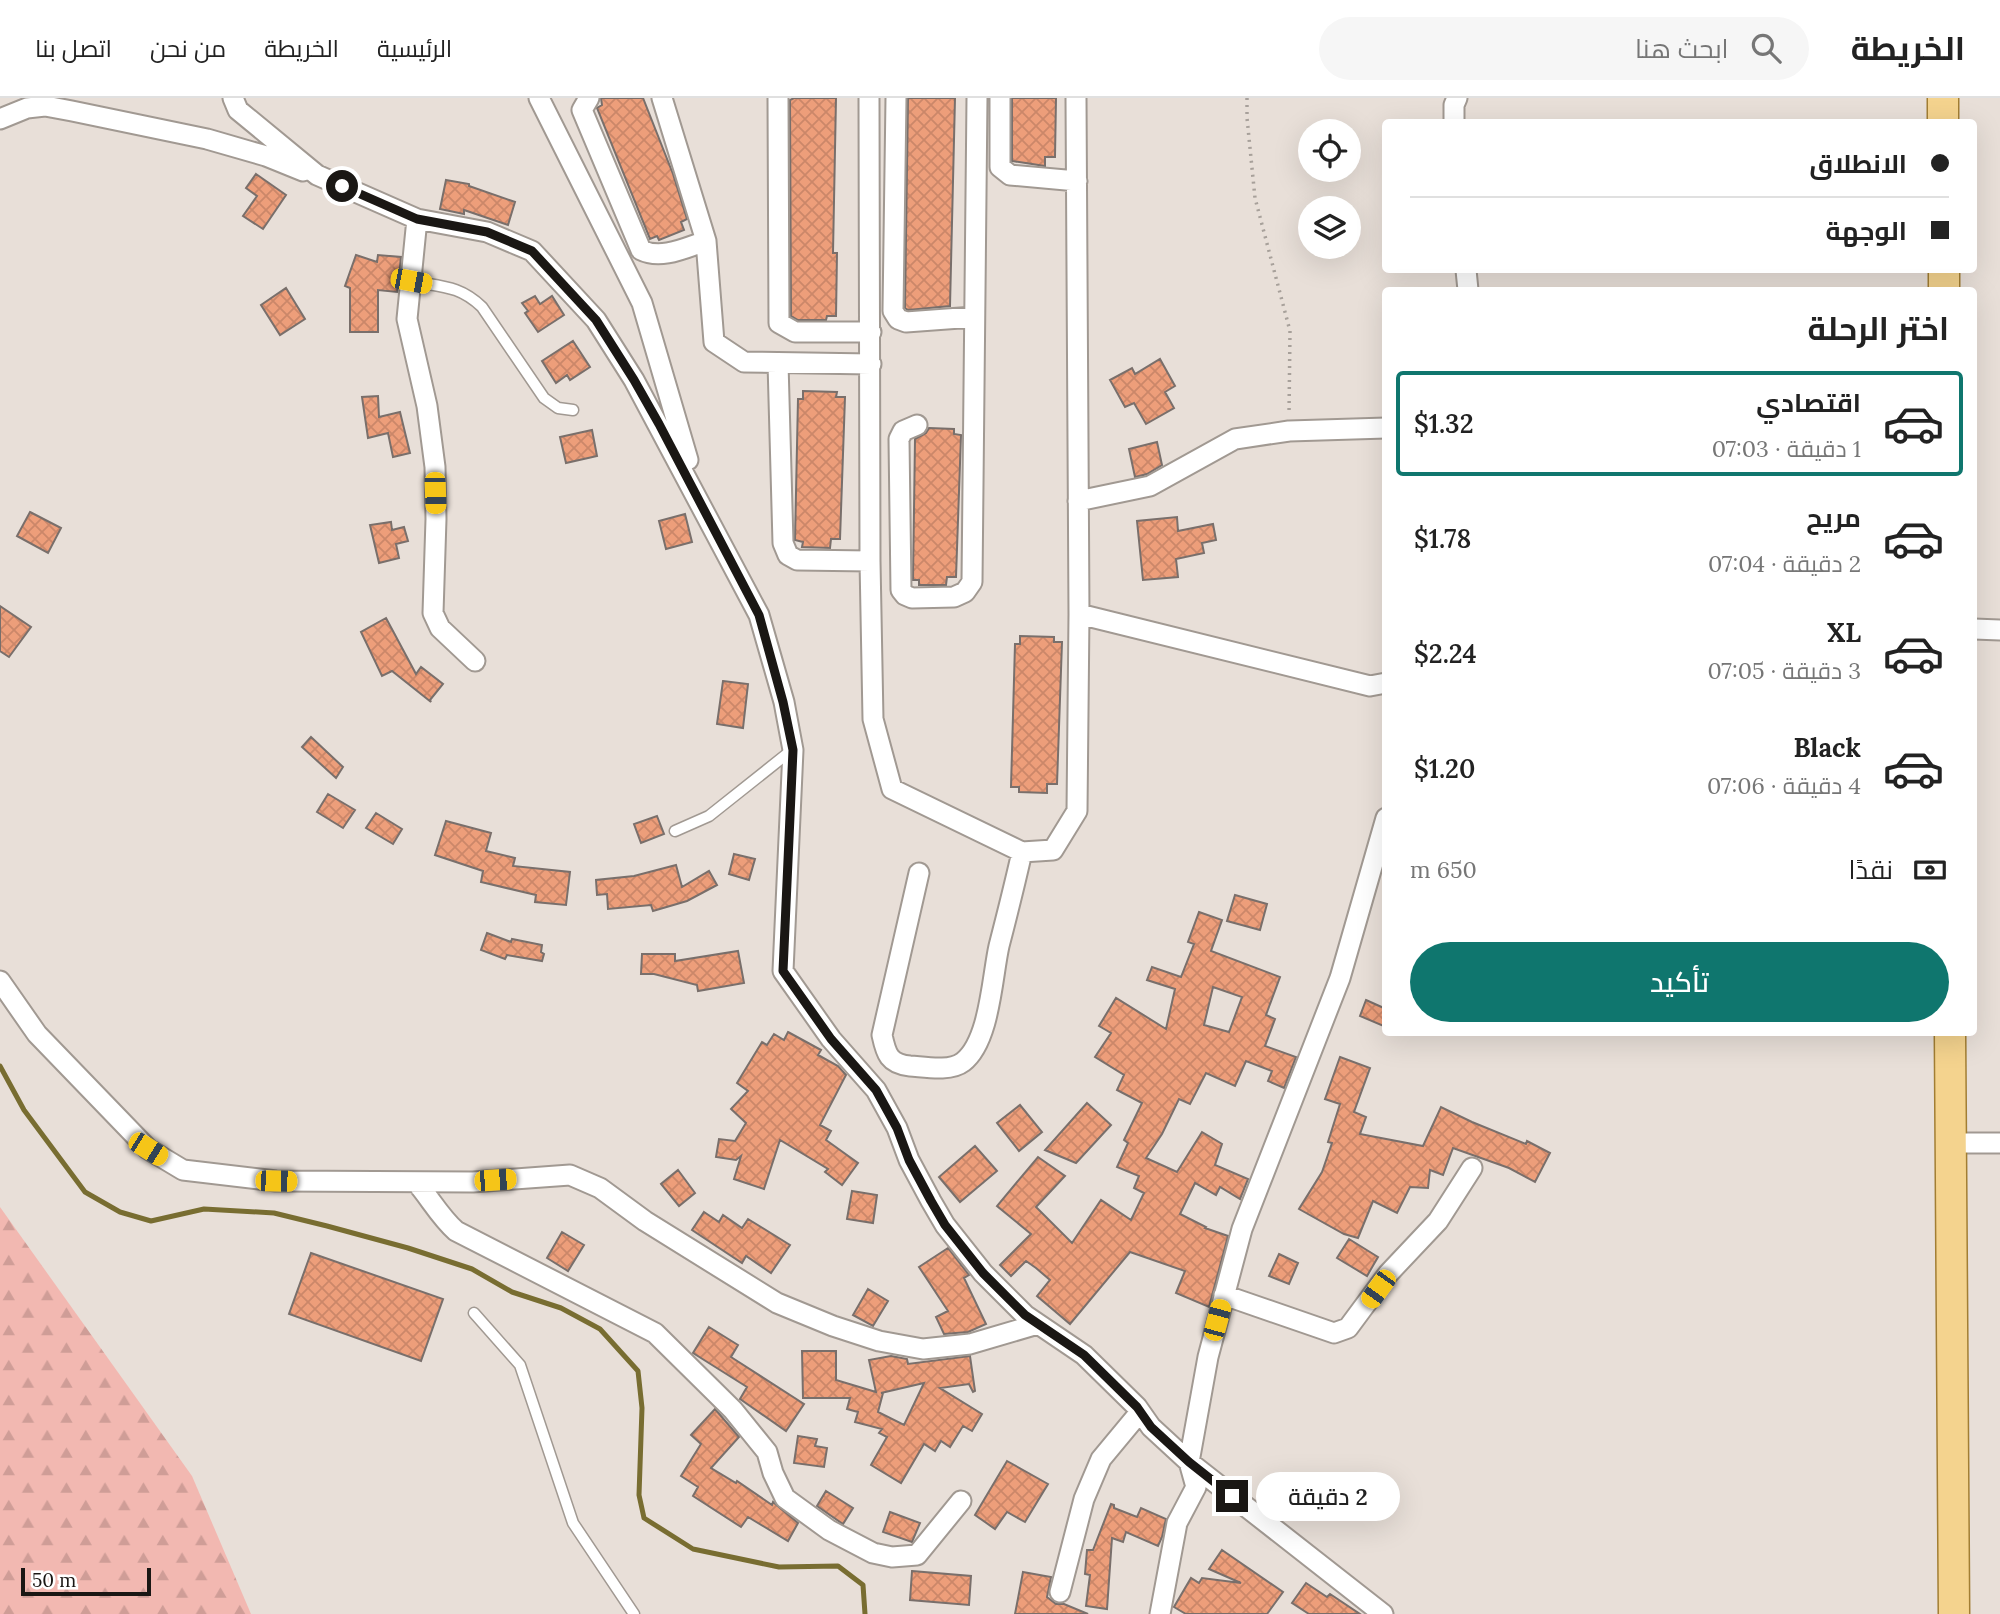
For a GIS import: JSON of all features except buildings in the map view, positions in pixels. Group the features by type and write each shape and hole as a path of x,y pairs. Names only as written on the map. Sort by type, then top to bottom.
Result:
{"main road":[{"path":"1943,98 1943,119"},
{"path":"1950,1036 1954,1614"}],"street":[{"path":"233,98 238,110 317,175"},
{"path":"539,98 642,303 699,498"},
{"path":"589,98 582,110 640,250 651,256 706,242"},
{"path":"662,98 706,242 714,342 744,362 871,364"},
{"path":"778,98 779,323 795,332 871,332"},
{"path":"869,98 873,719 892,789 1023,852 1053,850 1077,811 1079,614 1076,98"},
{"path":"896,98 893,311 898,319 905,322 974,317"},
{"path":"917,425 903,431 899,439 901,590 912,598 954,597 965,592 972,582 977,98"},
{"path":"1000,98 1000,167 1004,172 1010,175 1077,181"},
{"path":"1454,119 1457,98"},
{"path":"0,119 46,106 207,139 266,156 294,169 317,175 417,219 487,232 532,251 596,320 634,380 759,615 793,750 783,971 831,1039 876,1090 897,1128 909,1160 945,1225 1002,1293 1025,1315 1084,1355 1140,1412 1151,1427 1189,1462 1383,1614"},
{"path":"417,219 407,319 427,406 435,467 433,613 440,628 475,661"},
{"path":"778,363 783,543 789,555 797,560 870,561"},
{"path":"1078,501 1150,486 1235,439 1289,431 1382,428"},
{"path":"1079,614 1370,686 1382,684"},
{"path":"1977,629 2000,630"},
{"path":"1160,1614 1177,1523 1196,1487 1189,1462 1208,1357 1242,1229 1340,978 1382,832"},
{"path":"919,873 882,1035 886,1055 897,1065 939,1068 962,1063 974,1047 989,1009 999,950 1023,852"},
{"path":"0,981 37,1034 148,1149 183,1170 276,1181 473,1182 570,1175 600,1188 645,1221 778,1303 832,1326 879,1341 923,1349 935,1348 970,1344 1038,1324"},
{"path":"1951,1143 2000,1143"},
{"path":"1224,1295 1334,1332 1348,1328 1388,1274 1438,1221 1472,1168"},
{"path":"416,1182 437,1207 443,1219 456,1231 655,1334 733,1410 768,1452 773,1473 785,1498 829,1530 873,1553 892,1557 917,1555 961,1501"},
{"path":"1060,1592 1084,1499 1101,1459 1140,1412"}],"lane":[{"path":"411,281 469,295 482,307 544,398 558,408 573,410"},
{"path":"675,831 709,816 793,750"},
{"path":"474,1313 520,1365 573,1523 634,1614"}],"path":[{"path":"1247,98 1255,198 1290,331 1289,431"}],"green space":[{"path":"0,1207 192,1476 251,1614 0,1614"}],"waterway":[{"path":"0,1066 24,1110 85,1192 120,1212 151,1221 204,1209 274,1213 408,1248 472,1269 512,1292 561,1308 600,1329 638,1371 642,1408 639,1495 644,1518 693,1549 779,1567 838,1566 863,1585 865,1614"}],"route":[{"path":"342,186 417,219 487,232 532,251 596,320 659,424 759,615 793,750 783,971 831,1039 876,1090 897,1128 909,1160 945,1225 983,1273 1025,1315 1084,1355 1137,1407 1151,1427 1232,1496"}]}
